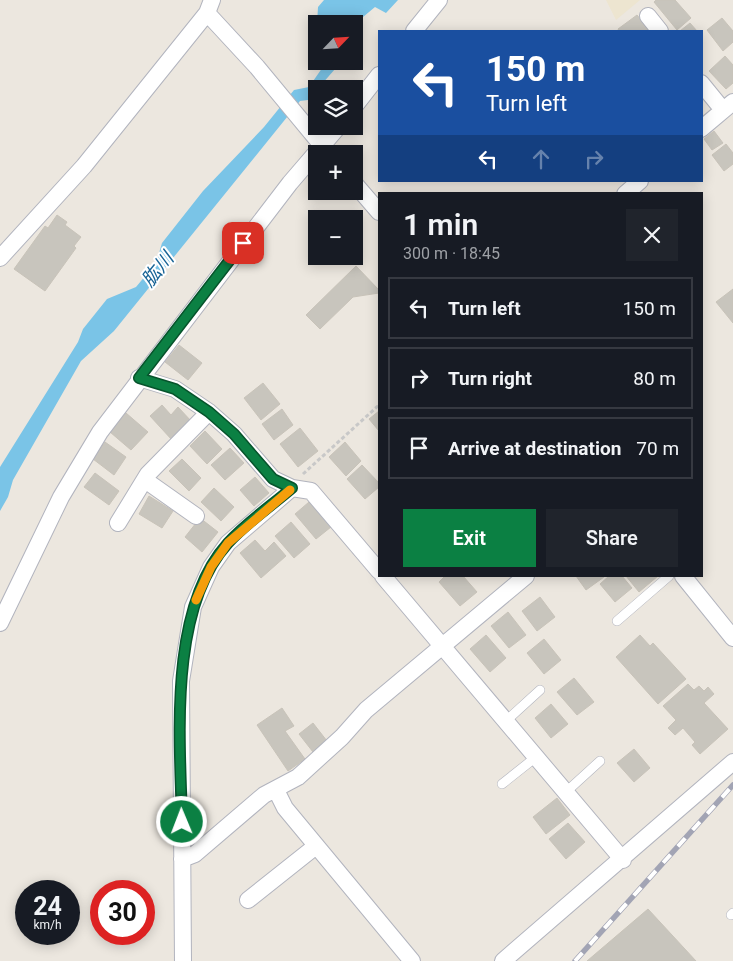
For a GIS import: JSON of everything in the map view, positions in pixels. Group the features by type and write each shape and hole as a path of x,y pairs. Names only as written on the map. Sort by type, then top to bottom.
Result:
{"street":[{"path":"415,30 439,0"},
{"path":"0,258 84,166 209,7 322,145"},
{"path":"648,16 659,30"},
{"path":"363,95 378,76"},
{"path":"703,85 728,106 703,127"},
{"path":"324,145 332,135"},
{"path":"0,623 61,498 100,432 139,378 290,182 308,162"},
{"path":"627,192 639,182"},
{"path":"363,193 378,211"},
{"path":"139,378 175,389 209,412 234,434 273,479 292,488 311,492 378,570"},
{"path":"118,523 145,480 209,412"},
{"path":"145,480 196,516"},
{"path":"183,961 181,681 193,607 211,567 228,543 292,488"},
{"path":"384,577 623,860"},
{"path":"182,859 195,854 264,795 298,777 342,738 366,710 525,577"},
{"path":"684,577 733,638"},
{"path":"503,961 623,860 733,762"},
{"path":"276,790 285,808 412,961"},
{"path":"248,900 316,846"}],"lane":[{"path":"617,621 669,577"},
{"path":"506,721 540,690"},
{"path":"502,784 536,757"},
{"path":"566,792 600,761"}],"path":[{"path":"292,488 314,462 378,407"}],"shaded area":[{"path":"606,0 640,0 616,20"}],"water":[{"path":"324,0 398,0 386,13 375,7 363,17 363,15 318,15 318,7"},
{"path":"321,70 334,70 325,80 314,80"},
{"name":"肱川","path":"308,87 308,100 300,101 114,331 81,361 13,480 8,497 0,511 0,467 78,342 83,329 107,299 136,287 156,263 162,243 203,191 264,127 294,90"}],"building":[{"path":"656,0 675,0 691,18 677,30 654,2"},
{"path":"637,15 649,30 618,30"},
{"path":"722,18 733,31 733,42 723,51 707,30"},
{"path":"690,23 696,30 681,30"},
{"path":"725,56 733,65 733,83 726,89 709,71"},
{"path":"714,131 723,143 712,150 704,139"},
{"path":"726,144 733,153 733,164 724,171 712,155"},
{"path":"57,215 67,222 65,225 81,237 74,246 76,248 45,291 14,269 45,226 48,228"},
{"path":"356,266 378,289 378,293 353,297 320,329 306,315"},
{"path":"733,289 733,323 716,302"},
{"path":"179,345 202,363 188,380 165,362"},
{"path":"263,383 280,404 261,420 244,398"},
{"path":"162,405 171,415 178,407 192,422 172,440 150,416"},
{"path":"282,409 293,425 274,440 262,424"},
{"path":"378,412 378,430 369,419"},
{"path":"126,413 148,432 131,450 110,432"},
{"path":"300,428 318,451 298,467 280,444"},
{"path":"205,431 222,449 207,464 190,446"},
{"path":"105,442 126,457 114,475 93,459"},
{"path":"345,442 361,461 346,476 329,457"},
{"path":"230,448 244,463 225,480 211,465"},
{"path":"182,459 201,478 189,491 169,471"},
{"path":"362,465 378,482 378,488 365,499 347,479"},
{"path":"95,473 119,491 109,505 84,487"},
{"path":"255,477 269,493 254,506 240,490"},
{"path":"214,488 234,507 221,521 201,502"},
{"path":"149,496 173,511 162,528 139,514"},
{"path":"309,502 331,527 316,539 295,514"},
{"path":"200,518 218,532 202,552 185,537"},
{"path":"291,522 310,544 294,558 275,536"},
{"path":"255,540 265,551 274,542 286,556 261,578 240,553"},
{"path":"444,577 464,577 477,592 460,606 439,582"},
{"path":"577,577 604,577 586,590"},
{"path":"608,577 623,577 632,588 615,602 600,584"},
{"path":"627,577 657,577 639,592"},
{"path":"540,597 555,617 537,631 522,611"},
{"path":"508,612 526,635 509,648 491,626"},
{"path":"486,635 506,658 490,672 470,649"},
{"path":"640,635 650,646 653,643 686,679 658,704 616,657"},
{"path":"544,639 561,660 544,674 527,653"},
{"path":"574,678 594,702 577,715 557,692"},
{"path":"688,684 694,690 699,686 704,691 708,687 714,694 704,703 728,729 700,754 692,745 695,742 683,728 675,735 668,728 676,720 663,706"},
{"path":"551,704 568,724 551,738 535,718"},
{"path":"282,708 294,726 285,731 305,759 288,771 257,725"},
{"path":"313,723 327,741 313,752 299,734"},
{"path":"634,749 650,768 634,782 617,763"},
{"path":"557,798 570,815 546,834 533,817"},
{"path":"568,823 585,842 566,859 549,839"},
{"path":"648,909 696,961 587,961"}],"railway":[{"path":"575,961 733,785"}],"slow traffic":[{"path":"196,600 211,567 228,543 290,490"}],"route":[{"path":"182,822 181,681 193,607 211,567 228,543 292,488 273,479 234,434 209,412 175,389 139,378 243,243"}]}
